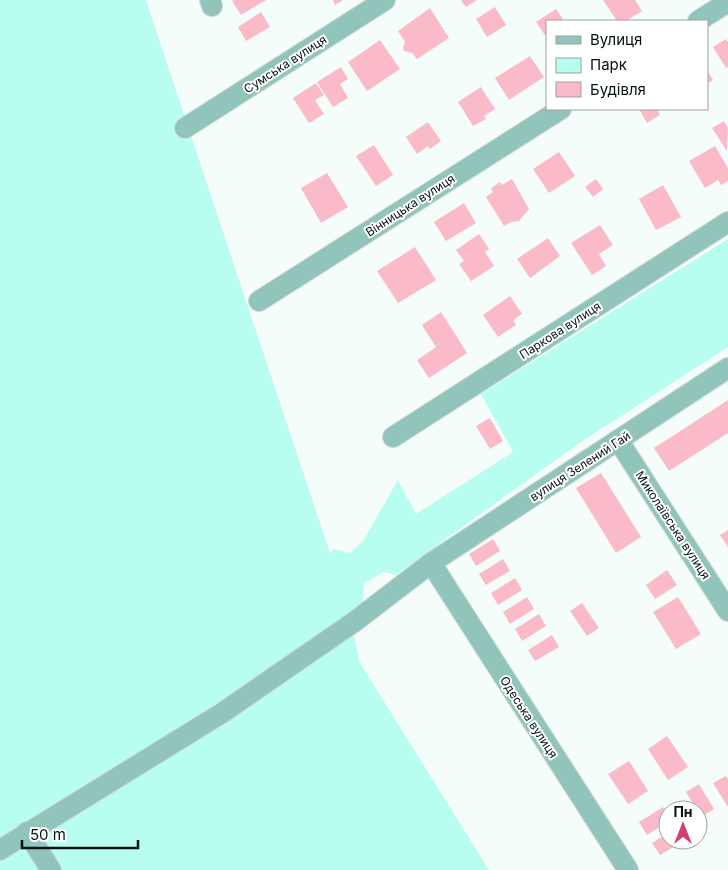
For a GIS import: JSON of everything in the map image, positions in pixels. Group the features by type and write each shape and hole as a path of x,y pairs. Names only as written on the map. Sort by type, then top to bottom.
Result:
{"street":[{"name":"Сумська вулиця","path":"185,128 385,0"},
{"path":"700,20 728,2"},
{"name":"Вінницька вулиця","path":"259,301 559,110"},
{"name":"Паркова вулиця","path":"393,437 728,222"},
{"name":"вулиця Зелений Гай","path":"0,850 222,713 354,622 431,563 728,368"},
{"name":"Миколаївська вулиця","path":"618,440 728,611"},
{"name":"Одеська вулиця","path":"431,563 628,870"},
{"path":"27,832 51,870"}],"green space":[{"path":"0,0 146,0 330,553 334,549 350,553 363,541 398,480 416,514 513,452 481,394 728,239 728,347 575,446 396,575 384,572 364,583 363,604 349,615 360,663 489,870 0,870"}],"building":[{"path":"266,0 241,15 232,1"},
{"path":"333,0 343,0 335,5"},
{"path":"461,0 477,0 466,7"},
{"path":"603,0 635,0 642,11 628,20 616,20"},
{"path":"495,7 506,25 487,37 476,19"},
{"path":"430,8 449,38 417,59 412,53 404,51 405,42 398,31"},
{"path":"556,9 563,20 546,20 546,37 536,22"},
{"path":"261,12 270,27 246,41 238,27"},
{"path":"726,39 728,42 728,67 726,68 713,47"},
{"path":"380,40 400,69 367,91 348,62"},
{"path":"530,56 544,77 509,100 495,78"},
{"path":"341,67 348,79 340,84 348,98 333,107 317,82"},
{"path":"708,72 713,80 708,83"},
{"path":"316,83 324,95 315,100 324,114 309,123 293,98"},
{"path":"481,87 495,109 484,116 486,119 473,126 458,102"},
{"path":"640,110 658,110 660,115 647,123"},
{"path":"724,121 728,128 727,151 712,128"},
{"path":"428,122 441,141 430,149 428,146 417,154 406,137"},
{"path":"374,145 393,175 376,186 356,156"},
{"path":"715,146 728,168 728,181 721,185 718,180 705,188 689,161"},
{"path":"559,152 575,176 549,193 533,169"},
{"path":"327,173 348,207 321,223 301,188"},
{"path":"512,179 529,209 519,221 511,222 504,226 486,197 493,192 491,188 500,182 502,185"},
{"path":"596,179 603,189 593,197 585,187"},
{"path":"663,185 681,217 656,230 639,199"},
{"path":"464,203 476,223 446,241 434,222"},
{"path":"600,225 613,245 599,254 606,266 592,275 571,243"},
{"path":"479,234 489,249 485,252 494,266 471,281 459,264 464,261 456,250"},
{"path":"548,238 560,256 530,278 517,259"},
{"path":"415,247 436,280 398,303 377,271"},
{"path":"510,296 522,314 513,320 516,325 498,337 483,315"},
{"path":"441,312 467,353 429,378 417,360 436,347 422,325"},
{"path":"728,400 728,433 669,471 654,448"},
{"path":"490,418 503,441 490,449 476,426"},
{"path":"601,473 641,537 616,553 576,488"},
{"path":"728,530 728,547 720,535"},
{"path":"493,539 500,551 476,566 469,554"},
{"path":"503,559 510,571 486,585 479,574"},
{"path":"667,570 677,585 655,599 646,585"},
{"path":"515,578 522,590 498,605 491,593"},
{"path":"527,597 534,609 510,624 503,612"},
{"path":"678,597 701,634 676,649 653,612"},
{"path":"582,603 599,628 587,636 570,611"},
{"path":"539,614 546,626 522,641 515,629"},
{"path":"552,635 559,647 535,661 528,650"},
{"path":"667,736 688,767 668,780 648,749"},
{"path":"629,761 648,791 628,804 608,774"},
{"path":"726,776 728,779 728,807 713,783"},
{"path":"699,784 714,809 708,813 708,800 691,800 686,792"},
{"path":"658,810 658,828 647,835 639,822"},
{"path":"658,839 658,850 668,850 660,855 652,843"}]}
